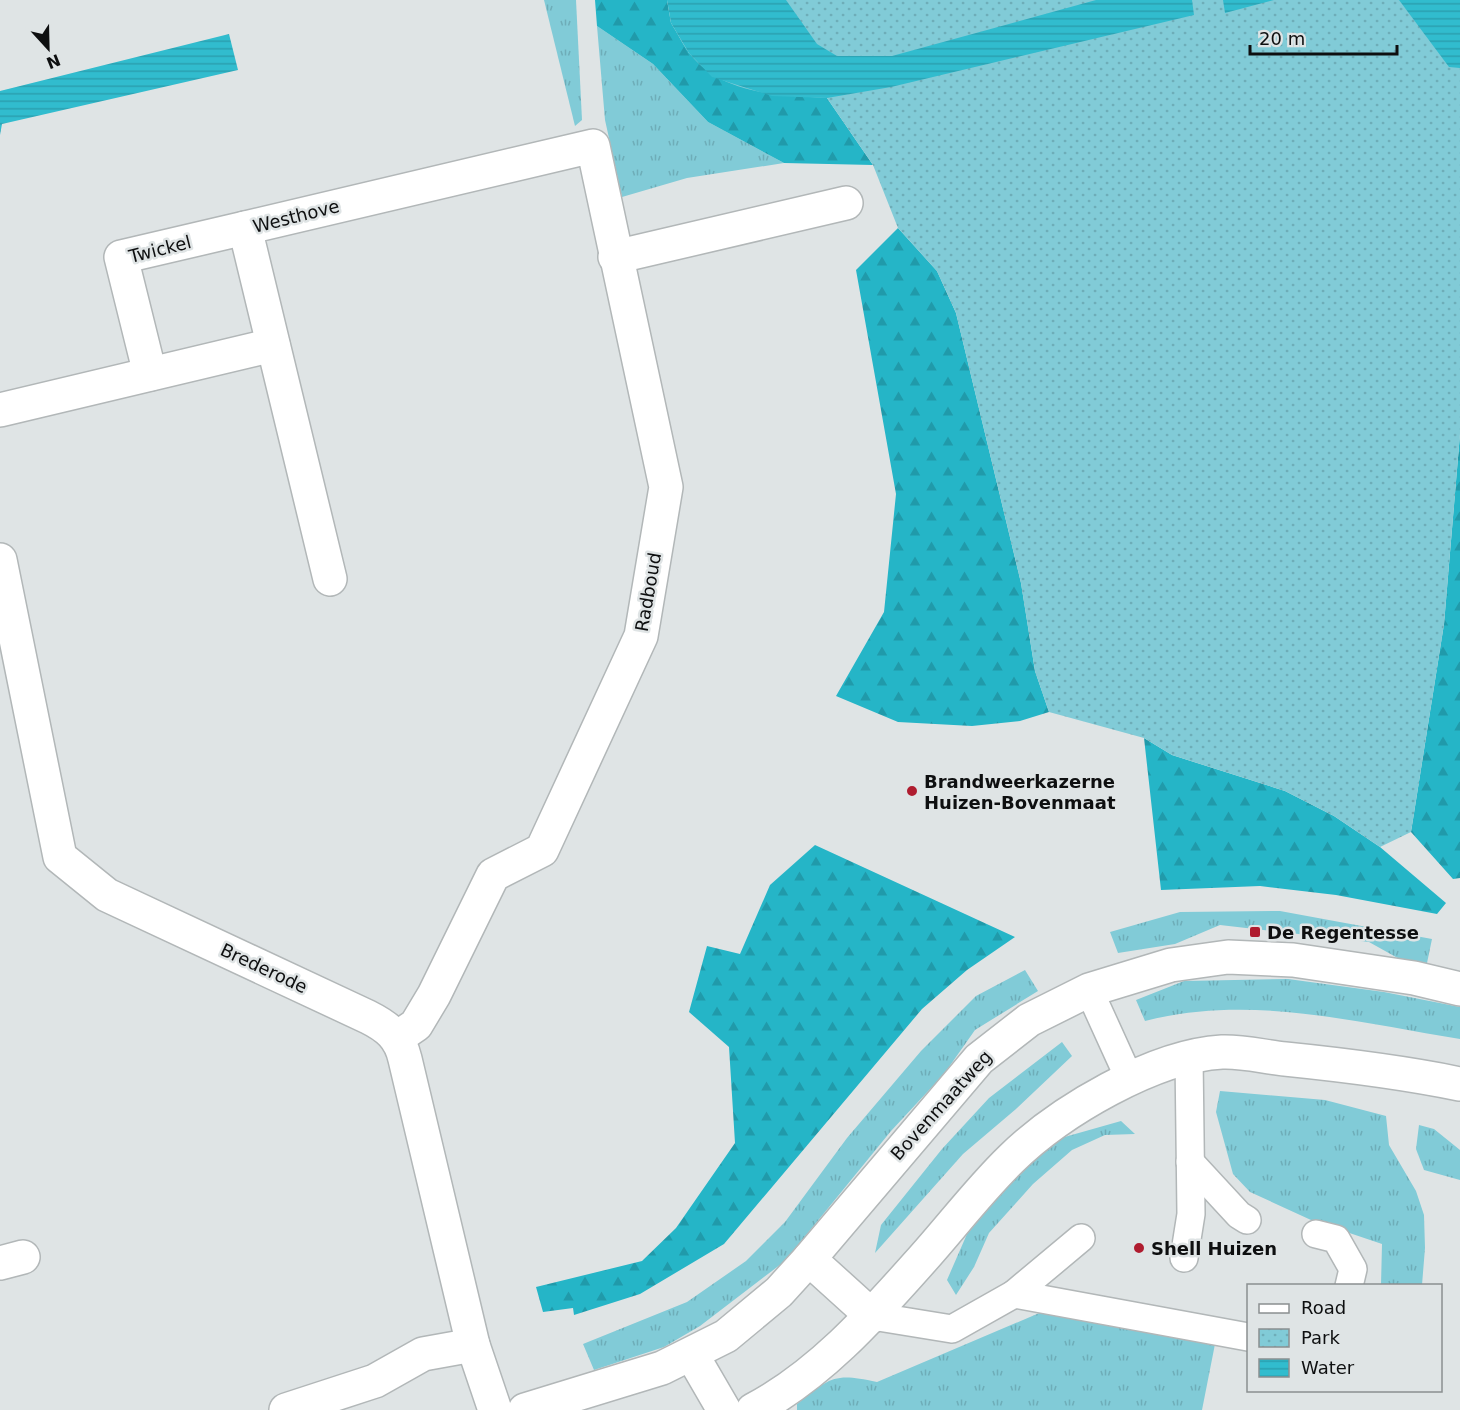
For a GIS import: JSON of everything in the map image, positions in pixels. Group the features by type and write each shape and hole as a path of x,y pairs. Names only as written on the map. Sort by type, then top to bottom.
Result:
{"street":[{"name":"Westhove","path":"330,579 245,228 592,146"},
{"name":"Radboud","path":"397,1038 416,1025 434,995 493,875 542,850 640,636 666,488 592,146"},
{"path":"615,257 846,203"},
{"name":"Twickel","path":"150,374 121,257 245,228"},
{"path":"0,410 273,345"},
{"name":"Brederode","path":"0,560 7,620 60,857 107,895 369,1017 386,1026 397,1038"},
{"name":"Bovenmaatweg","path":"525,1410 630,1379 692,1355 726,1336 778,1292 809,1259 979,1059 1029,1020 1089,990 1171,965 1228,957 1261,957 1414,978 1460,989"},
{"path":"397,1038 403,1049 473,1345 495,1410"},
{"path":"753,1410 799,1380 872,1316 1011,1159 1043,1133 1129,1078 1189,1057 1224,1052 1387,1070 1460,1084"},
{"path":"809,1259 872,1316"},
{"path":"286,1410 375,1381 423,1354 473,1345"},
{"path":"692,1355 724,1410"}],"lane":[{"path":"1089,990 1129,1078"},
{"path":"1184,1258 1191,1214 1189,1057"},
{"path":"1190,1162 1239,1215 1247,1220"},
{"path":"1316,1234 1336,1239 1353,1269 1349,1284"},
{"path":"872,1316 952,1329 1014,1294 1081,1238"},
{"path":"1014,1294 1247,1337"}],"green space":[{"path":"544,0 576,0 582,120 575,126"},
{"path":"595,0 667,0 671,23 689,53 827,98 873,165 784,163 708,122 653,64 597,26"},
{"path":"667,0 1460,0 1460,434 1444,624 1411,832 1380,847 1334,816 1285,791 1172,755 1144,738 1049,712 1035,671 1021,583 956,313 937,271 898,228 873,165 827,98 772,94 747,89 725,81 705,69 688,52 676,29"},
{"path":"597,26 653,64 708,122 784,163 687,178 622,197 605,120"},
{"path":"898,228 937,271 956,313 1021,583 1035,671 1049,712 1020,721 972,726 898,722 836,696 884,612 896,494 856,270"},
{"path":"1460,434 1460,878 1453,879 1411,832 1444,624"},
{"path":"1144,738 1172,755 1285,791 1334,816 1380,847 1446,903 1437,914 1336,895 1260,886 1161,890"},
{"path":"815,845 1015,937 967,970 922,1009 724,1244 640,1294 574,1315 573,1308 543,1312 536,1287 642,1261 676,1228 735,1143 729,1047 689,1012 707,946 740,954 770,885"},
{"path":"1280,911 1432,939 1427,963 1403,961 1369,942 1220,925 1175,944 1118,953 1110,932 1180,912"},
{"path":"1025,970 1038,991 975,1030 944,1074 891,1131 785,1261 700,1326 664,1347 594,1370 583,1344 687,1302 746,1261 785,1222 847,1138 921,1051 976,996"},
{"path":"1288,979 1384,992 1460,1007 1460,1039 1342,1019 1263,1010 1184,1013 1145,1021 1136,1000 1184,981"},
{"path":"1062,1042 1072,1056 1016,1109 963,1154 875,1253 881,1225 942,1149 989,1098"},
{"path":"1220,1091 1325,1100 1386,1116 1389,1145 1416,1191 1424,1215 1425,1248 1422,1284 1381,1284 1382,1244 1311,1220 1250,1192 1233,1174 1216,1112"},
{"path":"1121,1121 1135,1134 1105,1135 1072,1150 1033,1184 989,1233 974,1267 956,1295 947,1280 967,1234 1015,1178 1054,1140"},
{"path":"1419,1125 1434,1129 1460,1150 1460,1180 1424,1170 1416,1149"},
{"path":"1044,1311 1216,1339 1202,1410 797,1410 797,1404 825,1383 841,1378 877,1382"}],"water":[{"path":"667,0 786,0 817,44 837,56 892,56 1096,0 1192,0 1194,15 891,87 827,98 772,96 712,77 689,53 671,23"},
{"path":"1223,0 1274,0 1225,13"},
{"path":"1399,0 1460,0 1460,68 1449,67"},
{"path":"229,34 238,70 2,124 0,135 0,91"}],"place":[{"name":"Brandweerkazerne Huizen-Bovenmaat","path":"912,791"},
{"name":"De Regentesse","path":"1255,932"},
{"name":"Shell Huizen","path":"1139,1248"}]}
